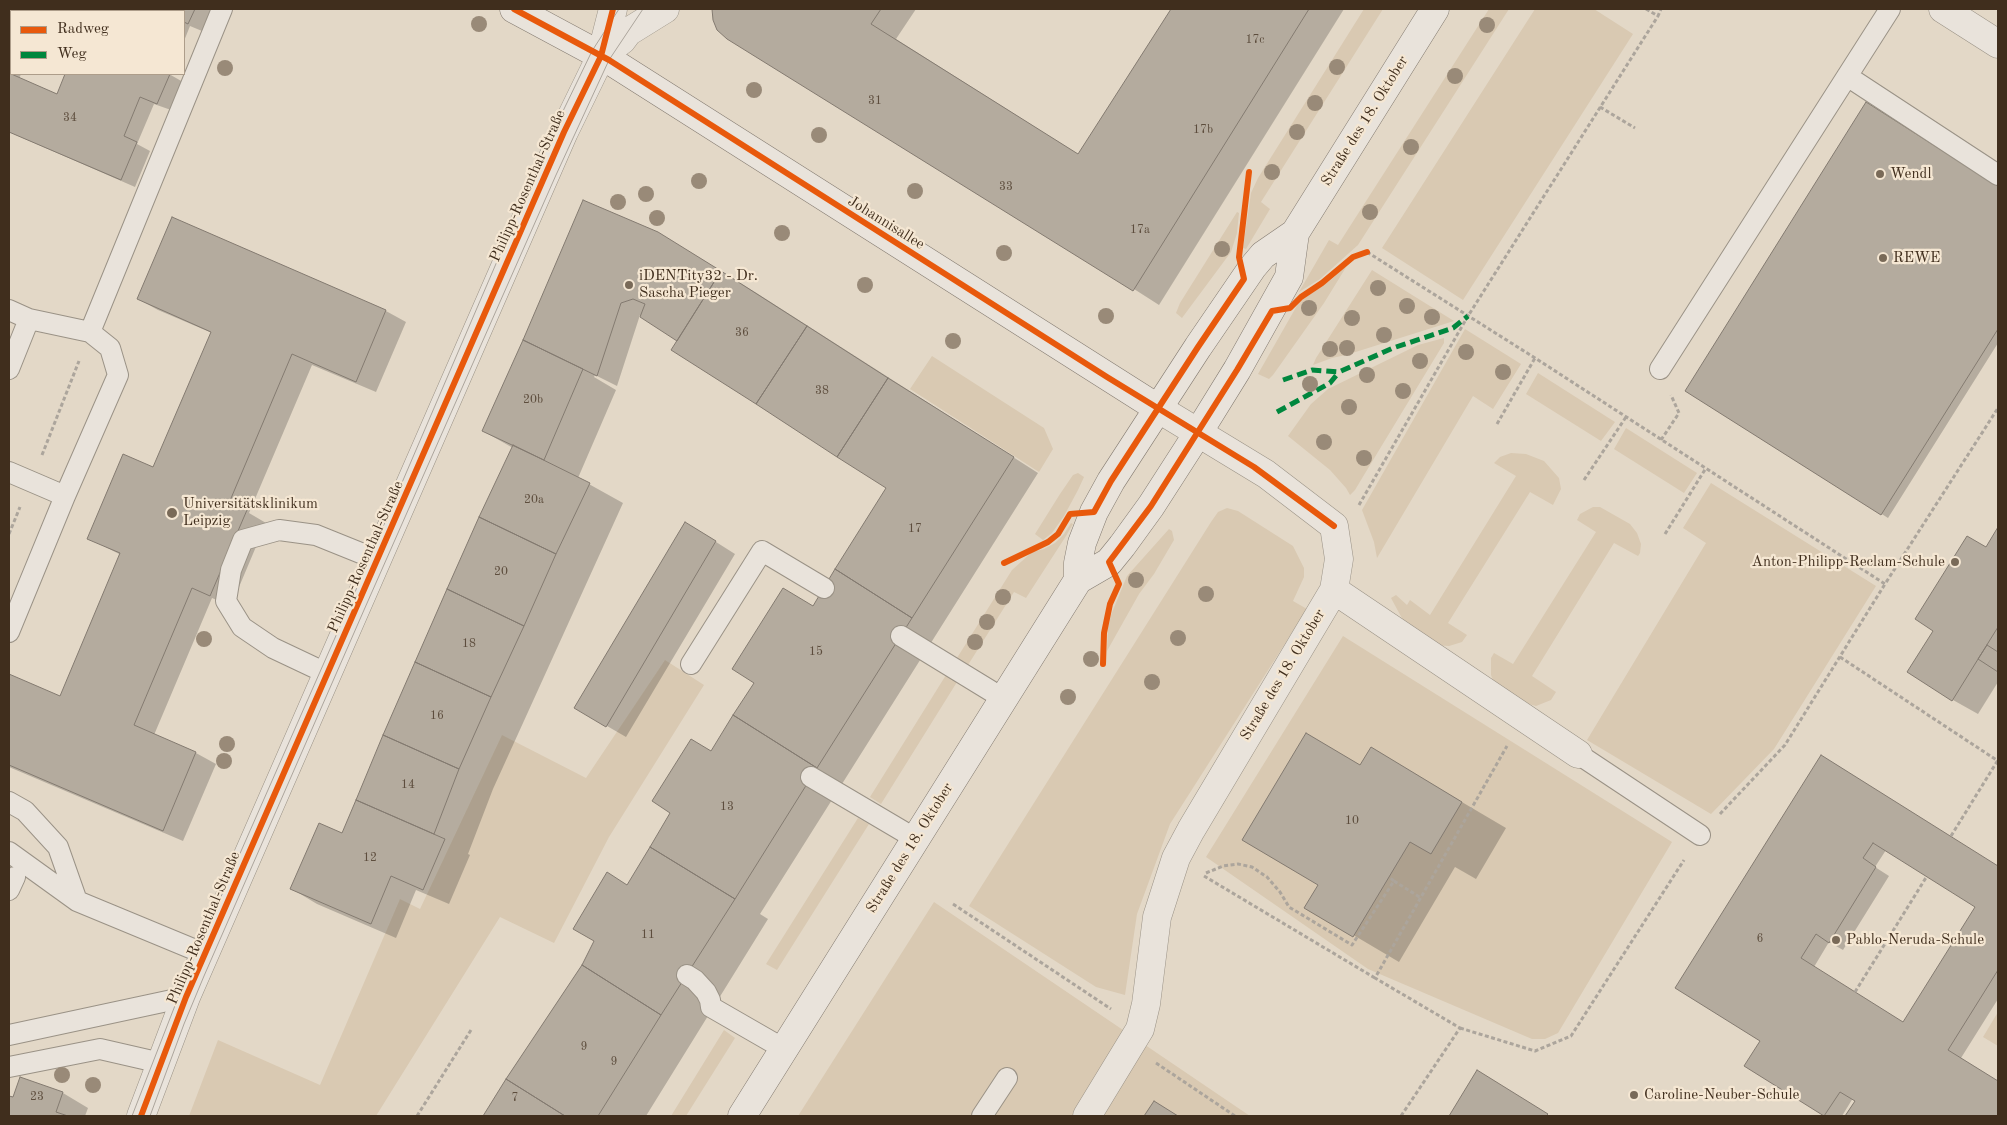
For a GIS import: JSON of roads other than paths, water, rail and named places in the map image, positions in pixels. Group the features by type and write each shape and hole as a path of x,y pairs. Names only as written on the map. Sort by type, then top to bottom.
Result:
{"street":[{"name":"Johannisallee","path":"514,9 601,56 1159,409"},
{"name":"Philipp-Rosenthal-Straße","path":"141,1116 186,997 564,132 601,56 613,9"},
{"name":"Philipp-Rosenthal-Straße","path":"601,56 622,40 628,32 665,9"},
{"name":"Straße des 18. Oktober","path":"1078,580 1078,563 1082,543 1094,512 1111,481 1252,268 1263,255 1295,233 1435,9"},
{"path":"1943,9 1998,44"},
{"name":"Straße des 18. Oktober","path":"742,1116 1078,580 1109,562 1122,546 1151,506 1238,370 1289,277 1295,233"},
{"path":"1159,409 1198,433"},
{"name":"Straße des 18. Oktober","path":"1087,1116 1140,1029 1146,1004 1157,917 1176,858 1190,830 1334,590 1339,559 1334,526 1266,474 1198,433"},
{"path":"1334,590 1578,754"}],"lane":[{"path":"90,332 222,9"},
{"path":"1660,369 1890,9"},
{"path":"1848,76 1998,175"},
{"path":"9,310 29,319 90,332 110,348 118,375 65,496 9,632"},
{"path":"9,369 29,319"},
{"path":"9,472 65,496"},
{"path":"328,674 273,648 242,627 226,601 231,570 243,540 279,530 316,535 378,560"},
{"path":"692,664 762,551 824,588"},
{"path":"901,636 1004,699"},
{"path":"1578,754 1700,835"},
{"path":"811,777 916,839"},
{"path":"9,802 25,810 58,847 77,901"},
{"path":"9,852 77,901 205,954"},
{"path":"687,974 706,992 712,1007 784,1049"},
{"path":"9,1035 186,997"},
{"path":"9,1067 100,1048 161,1063"},
{"path":"982,1116 1006,1078"}],"tram line":[{"path":"132,1116 190,967 349,606 550,138 592,51 619,9"},
{"path":"150,1116 204,976 556,175 609,60 643,9"}],"place":[{"name":"Wendl","path":"1880,174"},
{"name":"REWE","path":"1883,258"},
{"name":"iDENTity32 - Dr. Sascha Pieger","path":"629,285"},
{"name":"Universitätsklinikum Leipzig","path":"172,513"},
{"name":"Anton-Philipp-Reclam-Schule","path":"1955,562"},
{"name":"Pablo-Neruda-Schule","path":"1836,940"},
{"name":"Caroline-Neuber-Schule","path":"1634,1095"}]}
